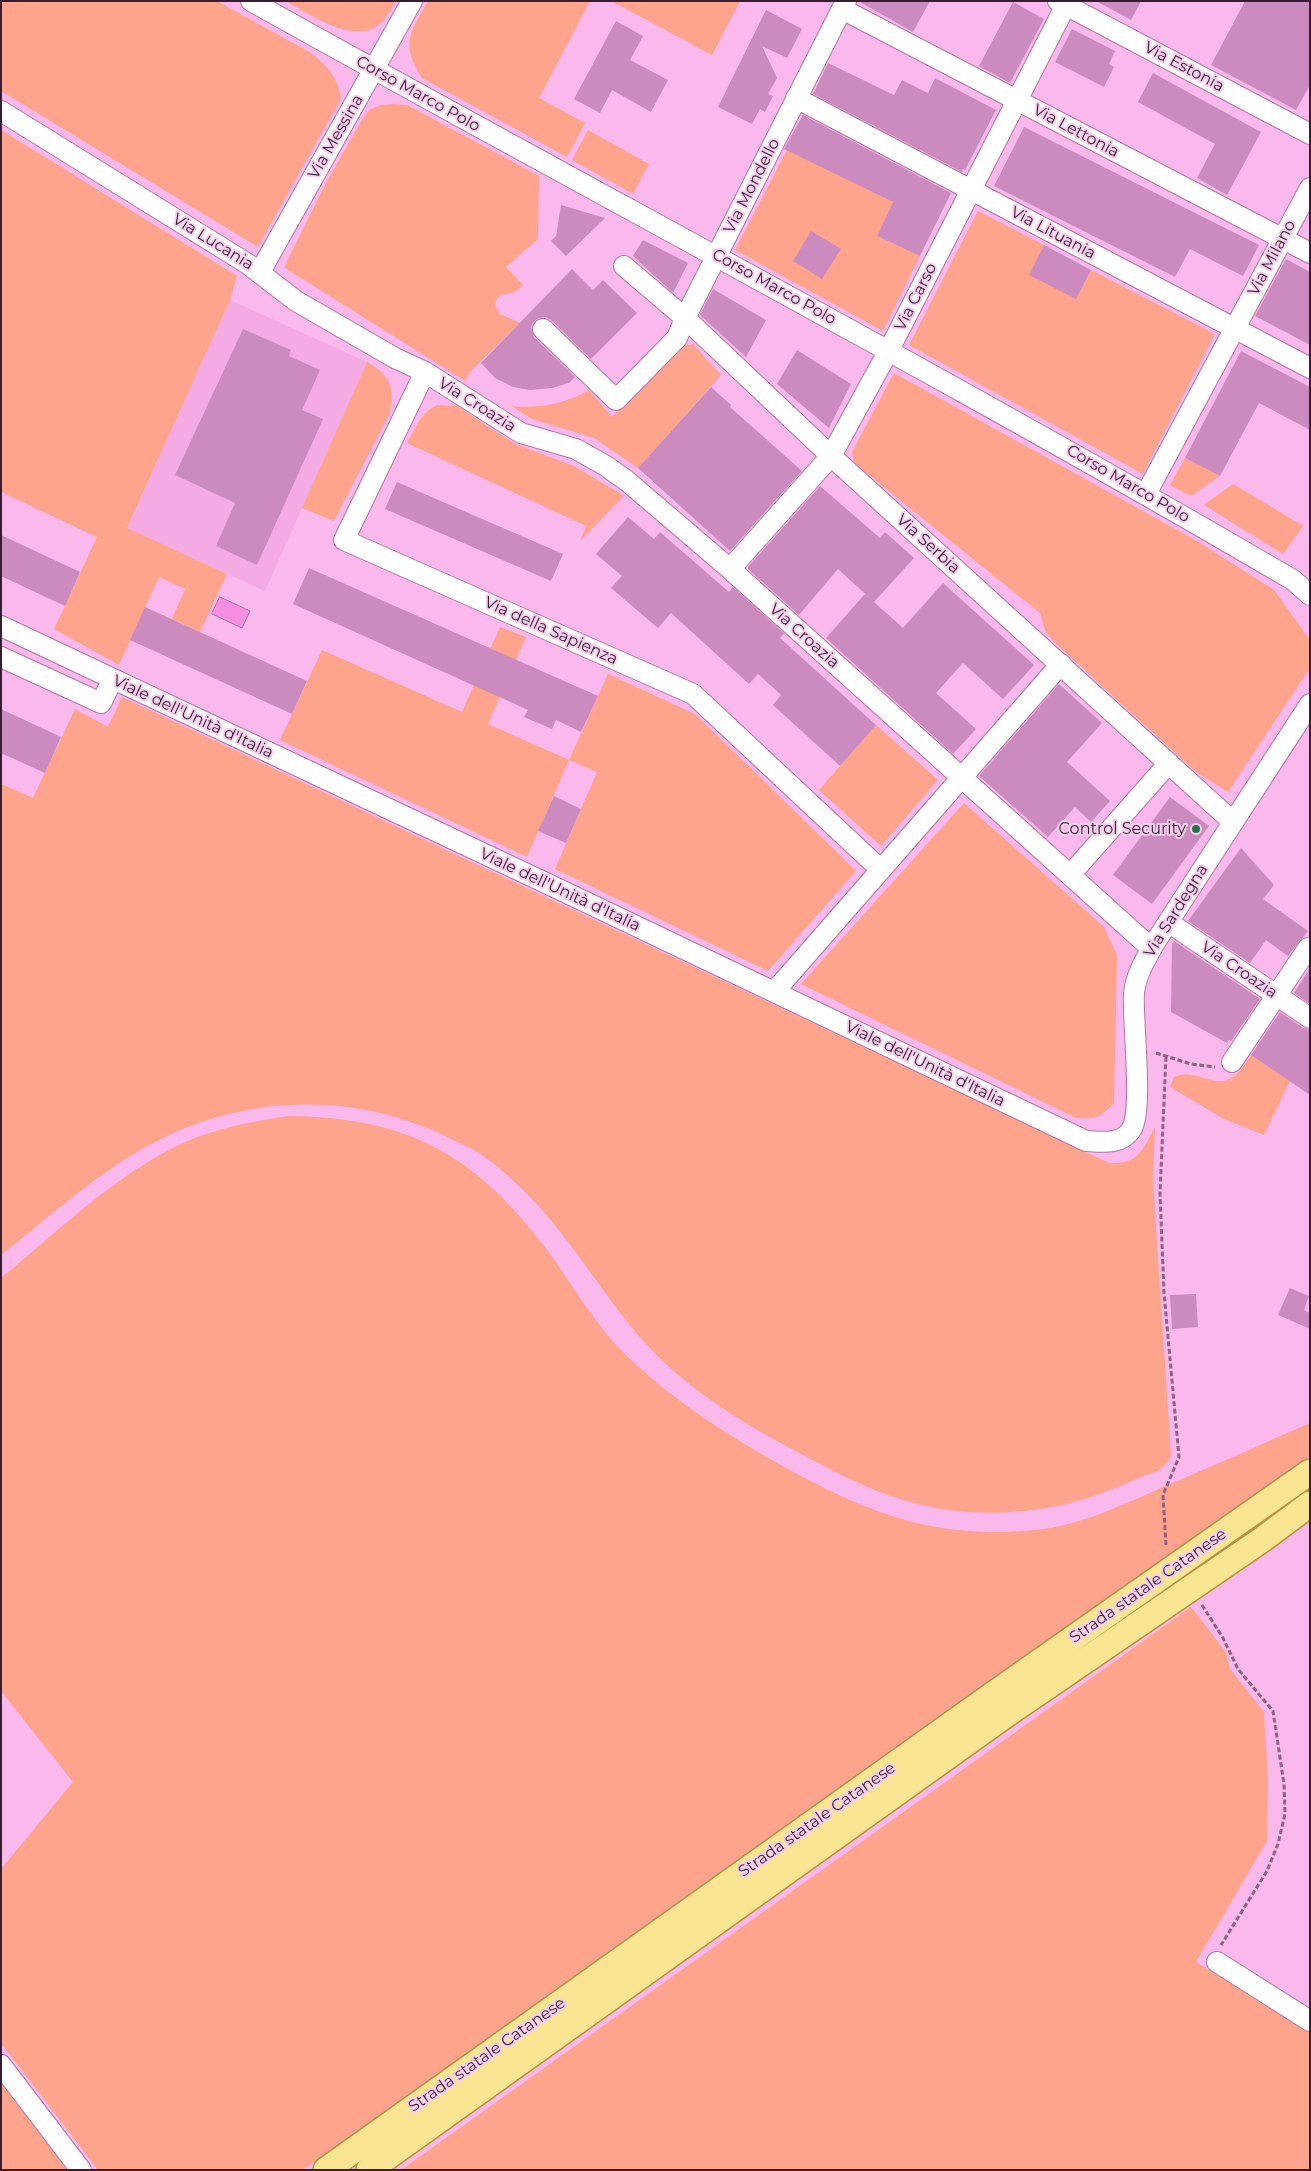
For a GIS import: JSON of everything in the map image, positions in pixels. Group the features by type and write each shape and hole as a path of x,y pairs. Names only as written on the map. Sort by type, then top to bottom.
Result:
{"main road":[{"name":"Strada statale Catanese","path":"326,2170 975,1707 1310,1472"},
{"name":"Strada statale Catanese","path":"369,2170 1004,1716 1263,1539 1310,1504"}],"street":[{"name":"Corso Marco Polo","path":"251,1 888,350 1146,494 1301,581 1310,595"},
{"name":"Via Messina","path":"260,272 412,1"},
{"name":"Via Carso","path":"730,569 831,456 970,190 1063,3"},
{"name":"Via Estonia","path":"1063,3 1310,134"},
{"name":"Via Lettonia","path":"844,5 1016,100 1310,253"},
{"name":"Via Mondello","path":"542,329 616,400 677,338 684,318 844,5"},
{"name":"Via Lituania","path":"796,98 1310,368"},
{"name":"Via Lucania","path":"1,110 260,272 296,301 395,358 425,372"},
{"name":"Via Milano","path":"1146,494 1310,188"},
{"name":"Via Serbia","path":"624,266 684,318 831,456 1233,822"},
{"name":"Via Croazia","path":"425,372 521,433 576,449 606,466 627,481 730,569 1151,948"},
{"name":"Via della Sapienza","path":"425,372 344,540 693,694 881,870"},
{"name":"Viale dell'Unità d'Italia","path":"1,626 1086,1141 1120,1140"},
{"path":"1,657 101,703 113,679"},
{"path":"774,992 1061,664"},
{"name":"Via Sardegna","path":"1120,1140 1132,1129 1137,1108 1134,992 1139,971 1151,948 1310,704"},
{"path":"1070,875 1169,763"},
{"name":"Via Croazia","path":"1168,922 1310,1018"},
{"path":"1232,1062 1308,948"},
{"path":"1217,1962 1310,2021"},
{"path":"1,2065 81,2170"}],"path":[{"path":"1136,1048 1206,1067 1221,1067 1232,1062"},
{"path":"1166,1056 1160,1194 1164,1293 1179,1457 1163,1495 1167,1550"},
{"path":"1199,1601 1223,1638 1238,1669 1273,1710 1284,1784 1285,1814 1278,1844 1267,1871 1220,1948 1217,1962"}],"shaded area":[{"path":"1,1 217,1 311,53 322,63 335,78 341,99 258,247 1,91"},
{"path":"286,1 396,1 380,24 370,30 358,32 332,26"},
{"path":"428,1 590,1 539,98 585,123 567,157 422,78 415,66 409,47 412,30"},
{"path":"611,1 740,1 712,55"},
{"path":"381,105 407,105 539,176 538,239 506,267 523,285 515,292 500,295 494,304 500,314 520,323 470,372 465,381 285,268 327,181 362,120 369,110"},
{"path":"1,130 237,276 230,300 127,528 227,574 200,632 172,619 185,589 159,577 119,665 54,629 97,537 1,492"},
{"path":"588,130 649,164 633,194 572,160"},
{"path":"787,150 893,202 877,236 920,256 883,331 735,250"},
{"path":"978,211 1044,245 1030,275 1076,298 1091,270 1215,334 1143,474 909,345"},
{"path":"230,300 367,362 265,591 127,529"},
{"path":"693,344 721,375 638,468 594,438 532,419 511,406 531,407 561,402 589,390 612,417 684,346"},
{"path":"367,362 381,372 389,383 392,396 390,413 334,521 302,508"},
{"path":"894,373 1197,541 1274,590 1310,640 1310,668 1228,792 1196,772 1054,642 1045,630 1040,613 854,463 852,452"},
{"path":"437,405 457,406 515,444 574,466 624,496 580,541 586,526 407,443 423,416"},
{"path":"1185,458 1220,476 1191,496 1170,485"},
{"path":"1233,484 1303,526 1283,554 1204,505"},
{"path":"220,597 250,611 242,628 212,614"},
{"path":"500,627 526,637 488,724 569,760 527,857 280,740 322,650 462,712"},
{"path":"608,674 695,714 856,871 768,971 555,869 597,772 569,760"},
{"path":"122,697 1109,1163 1119,1163 1133,1158 1143,1149 1155,1127 1153,1180 1171,1455 1167,1463 1155,1472 1087,1498 1047,1508 1004,1512 976,1513 924,1506 899,1499 848,1478 770,1437 720,1407 674,1372 633,1329 542,1209 491,1161 449,1138 414,1123 379,1113 343,1107 306,1105 269,1107 233,1113 198,1124 163,1138 120,1163 79,1192 1,1255 1,784 33,798 75,709 108,727"},
{"path":"876,725 938,780 881,846 819,790"},
{"path":"964,803 1104,927 1117,955 1114,1103 1105,1112 1093,1118 1076,1118 801,984"},
{"path":"1251,1055 1290,1081 1264,1135 1222,1118 1170,1087 1174,1077 1181,1075 1196,1076 1215,1081 1227,1080 1238,1073"},
{"path":"290,1116 332,1118 369,1124 403,1133 434,1147 463,1165 491,1187 518,1214 544,1246 608,1335 653,1380 691,1409 772,1460 829,1490 889,1515 931,1526 959,1530 1030,1531 1076,1522 1107,1511 1310,1423 1310,1456 1167,1559 985,1683 303,2170 98,2170 1,2043 1,1869 73,1782 1,1691 1,1278 121,1180 173,1148 222,1129"},
{"path":"1191,1607 1226,1652 1230,1669 1264,1712 1268,1779 1267,1841 1196,1962 1310,2032 1310,2170 401,2170"},
{"path":"1,2082 71,2170 1,2170"}],"building":[{"path":"858,1 930,1 913,32"},
{"path":"1096,1 1141,1 1131,20"},
{"path":"1245,1 1310,1 1310,85 1296,110 1211,65"},
{"path":"1013,2 1044,19 1010,83 979,66"},
{"path":"766,10 802,29 787,58 762,46 777,78 768,94 773,96 765,112 760,109 752,124 718,107"},
{"path":"616,21 643,36 630,60 668,80 651,112 612,90 600,113 574,99"},
{"path":"1072,29 1115,51 1109,64 1114,67 1104,87 1055,62"},
{"path":"828,63 894,95 902,80 928,93 935,78 996,110 965,170 963,169 962,172 813,94"},
{"path":"1153,73 1261,132 1227,195 1197,178 1215,144 1138,102"},
{"path":"803,115 951,193 920,256 877,236 893,202 784,149"},
{"path":"1024,127 1259,245 1243,276 1190,249 1175,277 994,186"},
{"path":"561,205 605,218 566,256 551,241 556,236"},
{"path":"811,231 841,249 822,279 793,261"},
{"path":"643,240 688,263 673,293 633,256"},
{"path":"1044,245 1091,270 1076,299 1029,275"},
{"path":"1286,259 1310,272 1310,345 1255,316"},
{"path":"572,269 593,290 603,280 637,313 591,359 551,320 545,317 539,318 534,321 531,327 534,337 575,377 569,383 552,388 530,390 513,387 495,378 481,363"},
{"path":"713,289 766,320 746,357 700,315"},
{"path":"243,329 291,350 289,356 320,370 302,410 323,419 257,565 216,546 235,503 175,475"},
{"path":"797,350 851,384 829,428 777,384"},
{"path":"1241,351 1310,387 1310,430 1259,403 1220,476 1185,458"},
{"path":"711,387 731,405 730,407 802,471 730,551 638,468"},
{"path":"397,482 563,554 551,581 385,509"},
{"path":"820,486 880,538 885,532 914,558 874,602 838,569 799,615 748,567"},
{"path":"628,517 654,539 660,532 729,592 733,587 784,633 780,638 876,725 840,766 773,705 781,695 758,674 749,684 671,613 658,628 611,588 622,576 596,554"},
{"path":"1,535 80,572 65,606 1,576"},
{"path":"309,568 598,696 581,732 556,720 552,729 524,717 528,710 293,604"},
{"path":"943,583 1034,665 1003,699 963,663 936,693 976,729 953,754 826,638 865,594 903,628"},
{"path":"145,607 307,681 292,714 130,640"},
{"path":"1059,684 1102,723 1067,762 1110,801 1091,822 1075,807 1048,837 979,776"},
{"path":"1,709 61,737 45,773 1,753"},
{"path":"554,796 581,809 566,843 538,831"},
{"path":"1170,797 1209,826 1152,904 1113,875"},
{"path":"1241,848 1274,885 1263,899 1308,931 1288,956 1266,940 1250,963 1188,921"},
{"path":"1174,941 1260,999 1231,1041 1229,1040 1227,1043 1171,1012 1172,944"},
{"path":"1310,968 1310,1004 1294,993"},
{"path":"1280,1012 1303,1028 1310,1030 1310,1095 1251,1055"},
{"path":"1290,1288 1309,1296 1304,1310 1310,1313 1310,1329 1278,1315"},
{"path":"1196,1294 1198,1327 1172,1329 1170,1295"}],"place":[{"name":"Control Security","path":"1196,829"}]}
